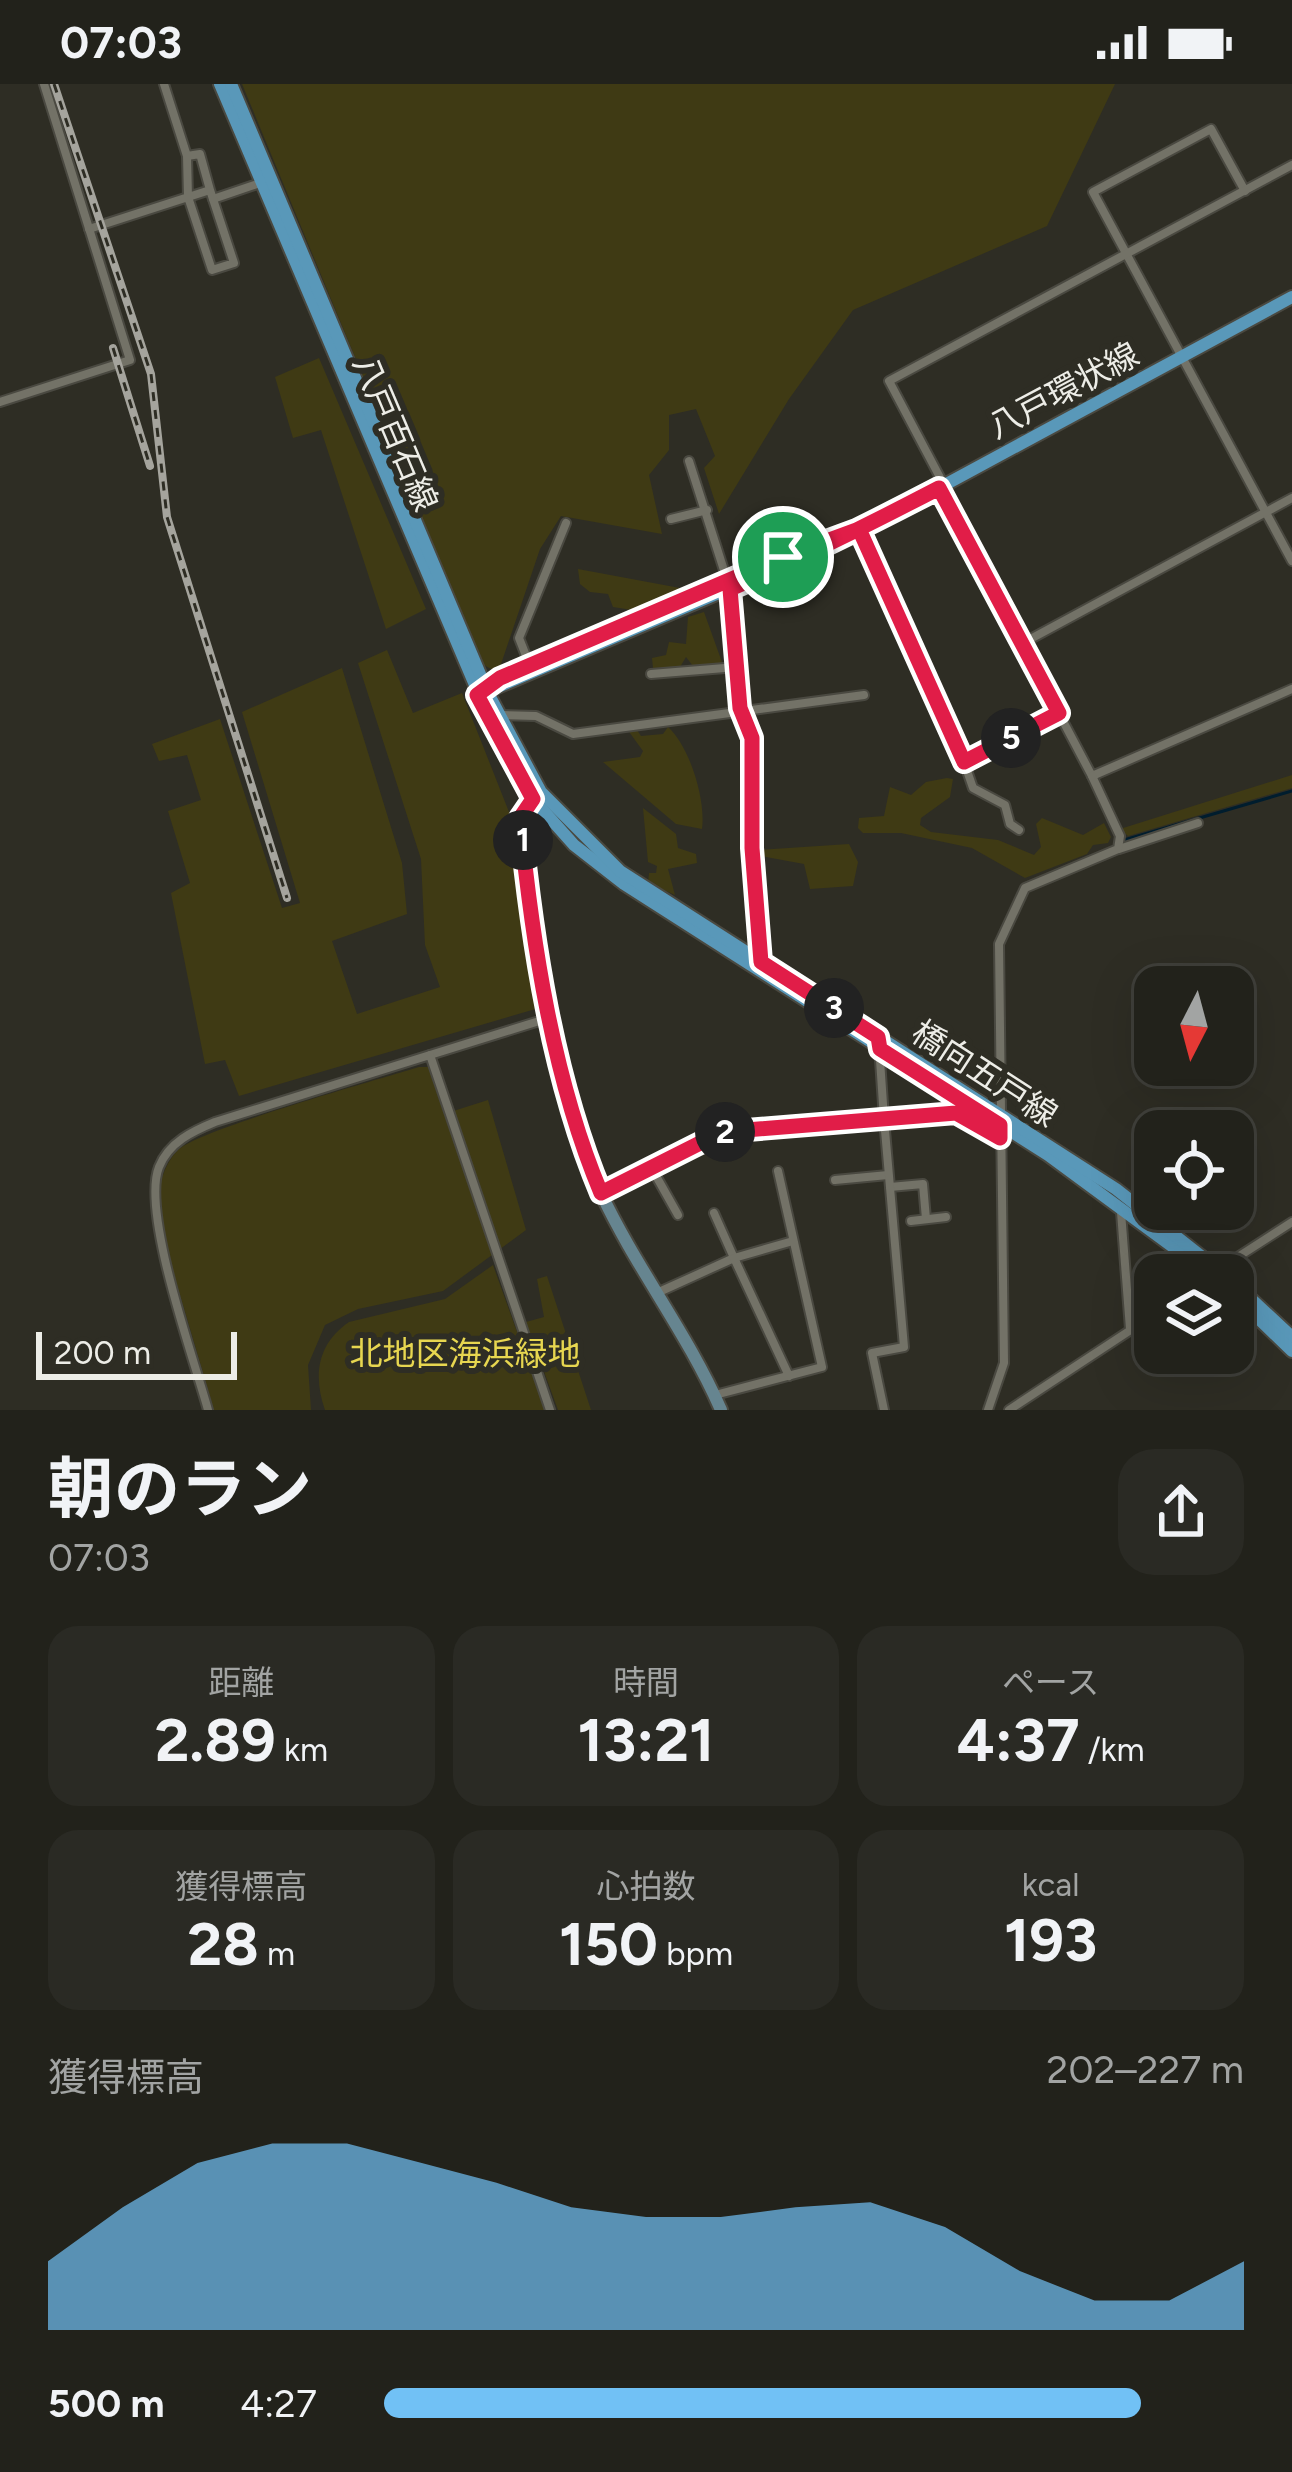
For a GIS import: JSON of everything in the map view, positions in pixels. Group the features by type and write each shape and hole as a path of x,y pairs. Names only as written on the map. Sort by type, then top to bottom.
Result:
{"main road":[{"name":"八戸百石線","path":"220,84 266,181 483,691 537,795"},
{"name":"八戸百石線","path":"231,84 266,181"},
{"name":"八戸環状線","path":"483,691 729,585 838,532 859,529 1292,297"},
{"name":"八戸環状線","path":"483,691 530,665 729,585"},
{"name":"八戸百石線","path":"483,691 537,795"},
{"name":"橋向五戸線","path":"537,795 608,873 879,1043 1188,1254"},
{"name":"橋向五戸線","path":"995,1125 1116,1190 1191,1254"},
{"path":"1254,1302 1292,1337"},
{"path":"1254,1315 1292,1352"}],"street":[{"path":"0,402 130,361 44,84"},
{"path":"164,84 187,156 188,197 212,270 234,263 200,154 187,156"},
{"path":"1245,190 1210,129 1093,192 1292,561"},
{"path":"1118,849 1120,836 1092,776 889,382 1292,165"},
{"path":"89,229 188,197 266,181"},
{"path":"689,461 729,585 740,708 752,738 752,848 762,967"},
{"path":"1023,643 1292,498"},
{"path":"671,520 707,510"},
{"path":"530,665 519,638 566,524"},
{"path":"859,529 974,788 1005,805 1010,824 1018,830"},
{"path":"651,674 737,667"},
{"path":"1092,776 1292,689"},
{"path":"499,716 536,716 573,734 864,695"},
{"path":"964,762 1059,713"},
{"path":"537,795 521,811 520,826 551,1018 601,1193 721,1410"},
{"path":"988,1410 1004,1363 995,1125 997,965 1014,910 1025,888 1118,849 1198,824"},
{"path":"208,1410 154,1210 160,1165 190,1133 215,1122 551,1018"},
{"path":"879,1043 904,1346 872,1353 884,1410"},
{"path":"430,1055 550,1410"},
{"path":"601,1193 722,1132 956,1113 995,1125"},
{"path":"651,1167 678,1215"},
{"path":"715,1395 822,1367 778,1171"},
{"path":"835,1180 889,1175"},
{"path":"890,1187 923,1184 926,1219"},
{"path":"1120,1204 1130,1330"},
{"path":"714,1213 789,1376"},
{"path":"911,1221 946,1217"},
{"path":"1245,1254 1292,1222"},
{"path":"659,1292 734,1258 794,1241"},
{"path":"1009,1410 1134,1327"}],"green space":[{"path":"242,84 1115,84 1047,226 853,310 789,399 719,514 704,468 715,456 696,409 669,415 669,450 649,475 662,534 561,516 540,549 500,667 493,670 482,664"},
{"path":"319,358 426,609 386,629 321,430 293,438 275,377"},
{"path":"578,569 680,591 632,610 613,607 608,594 590,592 580,584"},
{"path":"704,612 723,665 693,666 686,657 680,667 653,668 652,658 666,655 669,642 686,644 688,617"},
{"path":"387,650 413,713 462,693 513,822 539,1008 239,1096 225,1060 205,1064 171,893 190,883 168,811 201,800 187,755 159,761 152,744 220,719 282,908 300,903 242,712 342,668 402,863 407,914 332,941 357,1014 440,987 425,945 421,859 358,663"},
{"path":"635,727 641,736 663,734 668,727 676,736 695,775 702,829 676,824 603,762 640,757 643,751 627,729"},
{"path":"1292,775 1292,788 1128,836 1120,829"},
{"path":"953,779 950,797 921,818 920,825 931,832 998,840 1034,855 1041,847 1036,824 1042,818 1083,835 1104,823 1111,837 1108,843 1093,845 1087,854 1025,878 972,848 901,833 863,833 858,828 859,818 884,816 890,787 911,795 926,782"},
{"path":"643,808 676,834 678,848 696,854 697,863 668,869 675,895 648,883 649,873 656,873 657,866 648,862"},
{"path":"849,844 858,862 853,886 810,889 804,864 756,855 757,850"},
{"path":"428,1067 444,1114 488,1100 526,1230 443,1291 358,1309 325,1325 308,1365 311,1410 214,1410 155,1210 168,1163 178,1150 219,1130"},
{"name":"北地区海浜緑地","path":"493,1265 545,1410 325,1410 320,1362 338,1331 349,1322 445,1299"},
{"path":"547,1276 591,1410 558,1410 526,1322 544,1317 537,1279"}],"waterway":[{"path":"1124,840 1292,791"}],"railway":[{"path":"54,84 151,374 167,517 287,898"},
{"path":"113,348 150,466"}],"route":[{"path":"783,557 500,678 477,695 533,799 520,818 544,978 562,1067 587,1160 601,1193 722,1132 956,1113 1000,1138 1000,1125 880,1049 878,1037 761,962 752,848 752,738 740,708 730,589 841,542 859,529 939,488 1059,713 964,762 859,529 838,532 783,557"}]}
